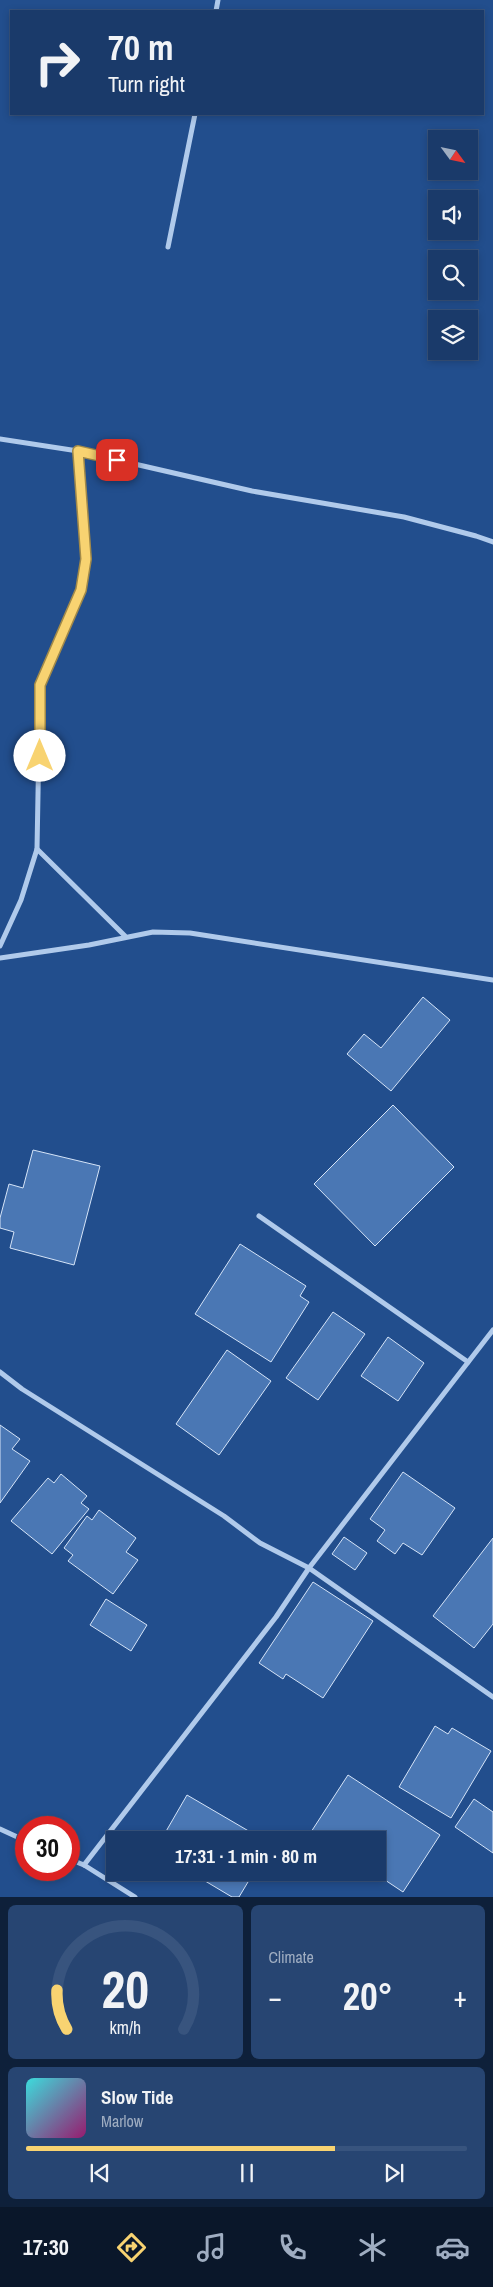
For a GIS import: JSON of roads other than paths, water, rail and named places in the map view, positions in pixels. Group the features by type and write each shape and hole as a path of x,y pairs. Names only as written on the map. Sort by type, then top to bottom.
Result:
{"street":[{"path":"168,247 195,115"},
{"path":"0,439 78,451 252,491 404,517 493,542"},
{"path":"0,946 21,900 37,850 40,685 81,590 86,559 78,451"},
{"path":"37,850 125,936"},
{"path":"0,958 89,945 125,936 153,932 190,933 493,980"},
{"path":"259,1216 468,1362"},
{"path":"84,1865 276,1617 309,1568 493,1330"},
{"path":"0,1372 22,1389 224,1516 260,1543 309,1568 493,1697"},
{"path":"0,1829 15,1836"},
{"path":"80,1863 135,1897"}]}
